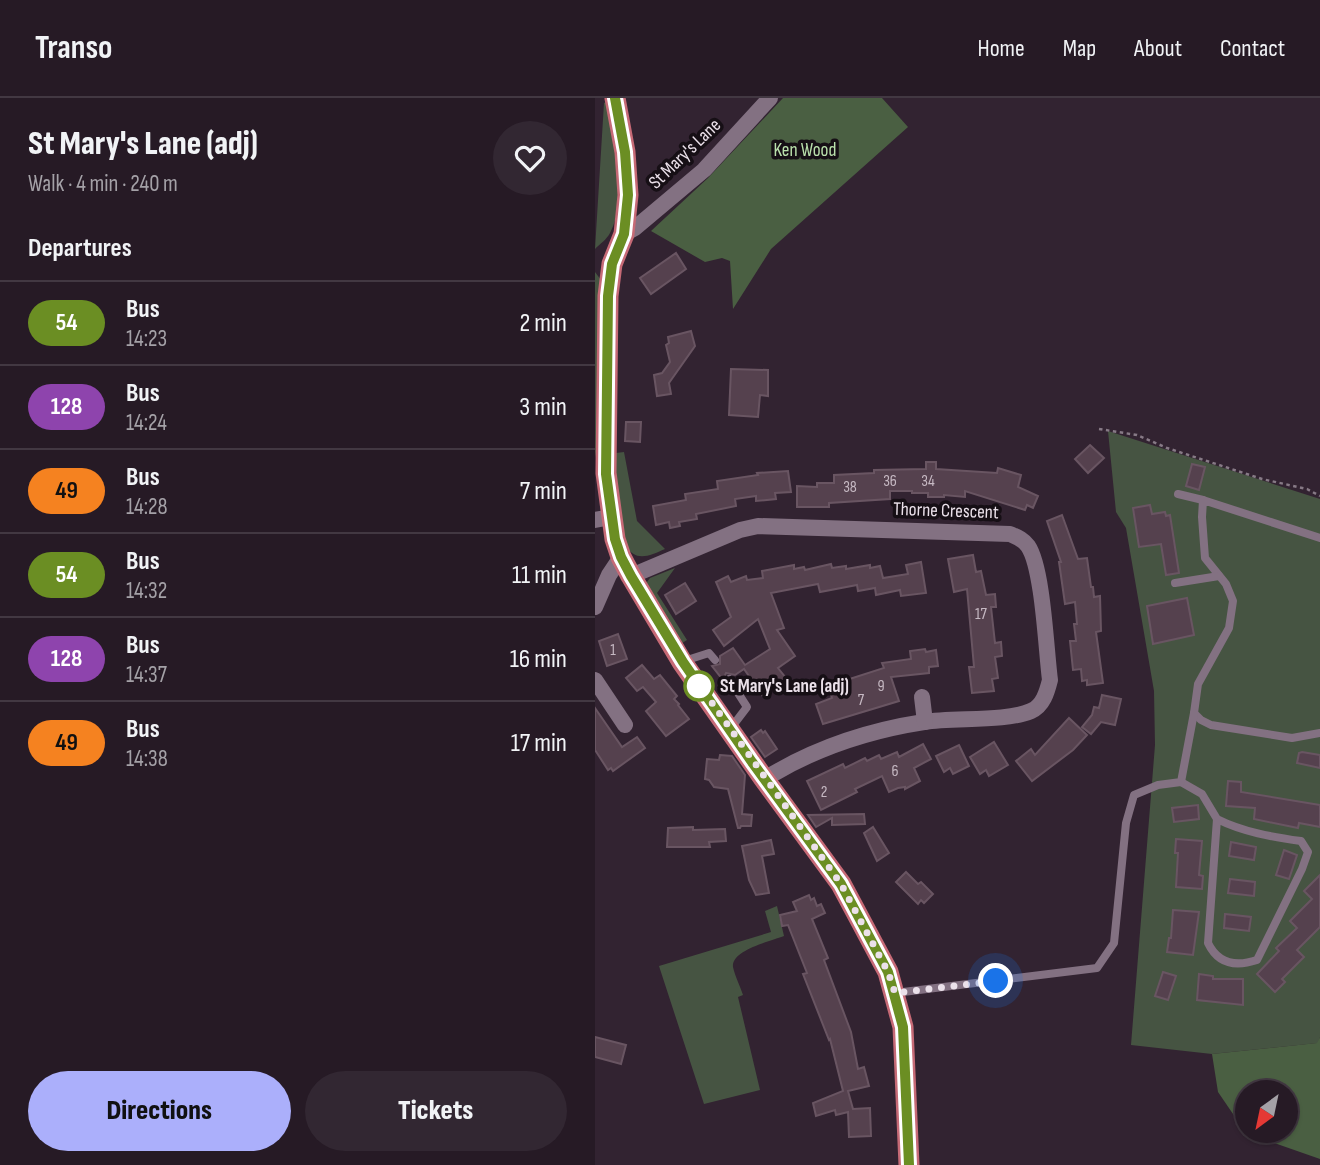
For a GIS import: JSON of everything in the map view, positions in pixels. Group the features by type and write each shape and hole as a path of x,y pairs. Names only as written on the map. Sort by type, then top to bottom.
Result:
{"main road":[{"path":"615,98 625,152 628,195 624,234 603,264 608,296 603,519 631,576 683,662 841,884 888,972 903,1027 909,1165"}],"street":[{"name":"St Mary's Lane","path":"624,234 635,228 704,170 770,98"},
{"name":"Thorne Crescent","path":"631,576 740,530 758,526 1010,534 1027,544 1037,569 1049,680 1047,694 1034,710 1017,715 925,722 878,732 823,749 772,774"},
{"path":"595,607 609,575 621,557"},
{"path":"595,680 625,725"},
{"path":"922,697 925,722"}],"lane":[{"path":"1178,494 1320,538"},
{"path":"1181,782 1198,684 1229,628 1233,601 1226,584 1205,558 1203,500"},
{"path":"1175,583 1219,576"},
{"path":"683,662 709,653 715,660"},
{"path":"729,679 747,707 729,730"},
{"path":"1194,713 1211,725 1292,738 1320,733"},
{"path":"895,993 1097,968 1114,943 1126,822 1134,795 1158,785 1181,782 1202,794 1217,819 1231,826 1301,841 1308,852 1257,960 1243,965 1229,964 1213,953 1208,943 1217,819"}],"path":[{"path":"1099,429 1137,435 1167,448 1262,479 1307,489 1320,496"}],"green space":[{"name":"Ken Wood","path":"783,98 882,98 908,127 771,249 733,309 730,261 722,258 705,262 651,231 708,178"},
{"path":"608,101 619,168 619,203 610,233 595,249 604,103"},
{"path":"595,272 601,280 597,464 595,452"},
{"path":"1108,431 1320,499 1318,1043 1212,1054 1131,1045 1155,745 1154,691 1126,528 1116,512"},
{"path":"624,452 637,521 665,549 648,556 633,554 625,544 616,477 616,453"},
{"path":"675,568 657,593 687,640 679,645 644,586 650,578"},
{"path":"777,906 784,936 745,951 734,961 733,967 743,995 738,997 760,1090 704,1104 659,966 771,932 765,911"},
{"path":"1320,1037 1320,1159 1274,1143 1299,1143 1299,1080 1235,1080 1235,1117 1218,1092 1212,1054 1317,1043"}],"building":[{"path":"676,253 686,269 651,294 640,278"},
{"path":"691,331 695,346 669,383 671,394 657,396 654,375 662,373 670,362 666,345 669,343 668,337"},
{"path":"731,369 768,370 768,396 760,395 758,417 729,415"},
{"path":"626,422 641,422 640,442 625,441"},
{"path":"1090,445 1104,458 1088,473 1075,459"},
{"path":"926,462 936,462 936,469 997,473 998,468 1021,475 1018,487 1038,496 1033,508 1027,505 1025,510 965,491 965,497 928,497 928,493 890,491 890,499 829,503 829,507 797,507 797,486 817,487 817,483 834,483 834,475 874,473 874,470 926,469"},
{"path":"1192,464 1205,467 1199,490 1186,486"},
{"path":"788,471 791,492 775,493 776,499 756,501 756,496 735,499 736,506 696,514 697,519 679,522 680,526 670,528 669,522 656,525 653,506 686,500 685,494 718,489 717,481 758,475 757,473"},
{"path":"1150,505 1152,514 1165,512 1166,516 1170,515 1179,573 1166,575 1161,544 1139,547 1133,508"},
{"path":"1062,515 1078,559 1087,558 1094,597 1100,596 1101,631 1096,632 1103,683 1087,685 1087,680 1082,681 1081,669 1073,670 1070,641 1076,641 1075,602 1065,604 1061,562 1047,521"},
{"path":"973,555 976,572 981,571 986,595 995,594 996,607 991,607 995,643 1001,642 1002,656 995,657 998,678 992,679 994,691 972,693 969,667 974,667 967,589 954,592 948,559"},
{"path":"921,562 926,593 901,596 900,590 876,595 875,588 858,591 857,585 820,592 818,584 771,593 784,628 777,630 795,656 778,668 786,678 762,695 744,669 735,675 726,673 723,680 712,666 720,664 720,656 733,648 745,665 770,649 758,619 724,646 713,630 731,617 716,582 728,576 731,582 746,576 747,580 763,578 762,571 794,565 794,569 804,567 805,570 831,564 832,568 846,566 846,569 880,566 883,578 908,574 906,565"},
{"path":"685,583 696,601 676,614 665,595"},
{"path":"1187,598 1194,635 1153,644 1147,606"},
{"path":"618,634 627,659 607,666 599,641"},
{"path":"925,649 926,652 936,650 938,666 929,667 929,673 891,677 899,701 823,724 816,704 832,698 828,686 884,668 882,663 911,659 910,651"},
{"path":"642,665 654,679 660,675 677,696 674,699 689,719 666,736 646,711 656,702 643,687 637,691 626,678"},
{"path":"1102,695 1121,699 1115,725 1101,722 1091,734 1082,727 1092,715 1094,707 1099,708"},
{"path":"595,708 622,747 637,737 645,748 613,771 611,768 608,770 595,750"},
{"path":"1069,718 1087,735 1073,750 1032,781 1016,761 1031,749 1035,755"},
{"path":"761,730 763,733 765,731 777,749 765,757 751,737"},
{"path":"994,742 1008,765 989,776 986,770 980,774 970,757"},
{"path":"923,744 931,759 914,768 920,781 905,789 898,788 889,792 882,776 821,810 807,781 843,764 845,768 865,758 867,761 879,755 881,759 897,752 899,757"},
{"path":"959,745 969,766 953,774 950,768 944,772 936,756"},
{"path":"1299,753 1320,755 1320,768 1297,763"},
{"path":"720,755 732,756 745,775 742,814 752,815 751,826 738,828 728,789 714,787 705,779 707,759 719,760"},
{"path":"1228,781 1241,782 1241,792 1320,805 1320,827 1299,823 1298,828 1254,819 1255,808 1226,806"},
{"path":"1198,805 1199,819 1174,822 1172,808"},
{"path":"864,814 865,824 832,825 832,818 816,827 808,815"},
{"path":"693,827 693,830 725,829 726,841 709,842 710,847 667,847 668,828"},
{"path":"873,827 889,853 877,861 864,833"},
{"path":"1176,839 1202,841 1199,875 1203,876 1202,889 1176,887"},
{"path":"771,840 774,854 762,856 769,893 756,895 749,880 742,846"},
{"path":"1231,842 1256,847 1254,860 1229,856"},
{"path":"1284,850 1297,855 1289,879 1276,875"},
{"path":"906,872 933,894 924,903 921,900 918,904 896,882"},
{"path":"1320,875 1320,927 1297,950 1304,957 1282,979 1285,982 1275,992 1257,974 1279,951 1276,948 1297,928 1290,921 1312,899 1304,891"},
{"path":"1230,879 1255,882 1254,896 1228,893"},
{"path":"809,895 811,900 814,898 817,906 821,904 825,913 812,919 828,958 824,960 851,1032 858,1069 864,1067 869,1086 848,1091 853,1109 870,1108 871,1136 849,1137 848,1112 836,1115 835,1110 816,1116 813,1103 843,1091 830,1039 803,974 807,973 788,925 782,926 780,915 797,911 793,902"},
{"path":"1173,910 1199,912 1193,955 1167,952"},
{"path":"1225,914 1251,917 1249,931 1224,928"},
{"path":"1163,972 1176,976 1168,1000 1155,996"},
{"path":"1199,974 1213,976 1213,979 1243,979 1243,1005 1197,1000"},
{"path":"595,1037 626,1045 621,1064 595,1057"}],"bus line":[{"name":"54","path":"615,98 625,152 628,195 624,234 608,279 606,474 615,539 621,557 651,612 752,762 841,884 888,972 903,1027 909,1165"}],"place":[{"name":"St Mary's Lane (adj)","path":"699,686"}],"route":[{"path":"699,686 695,679 841,884 888,972 895,993 996,981"}]}
